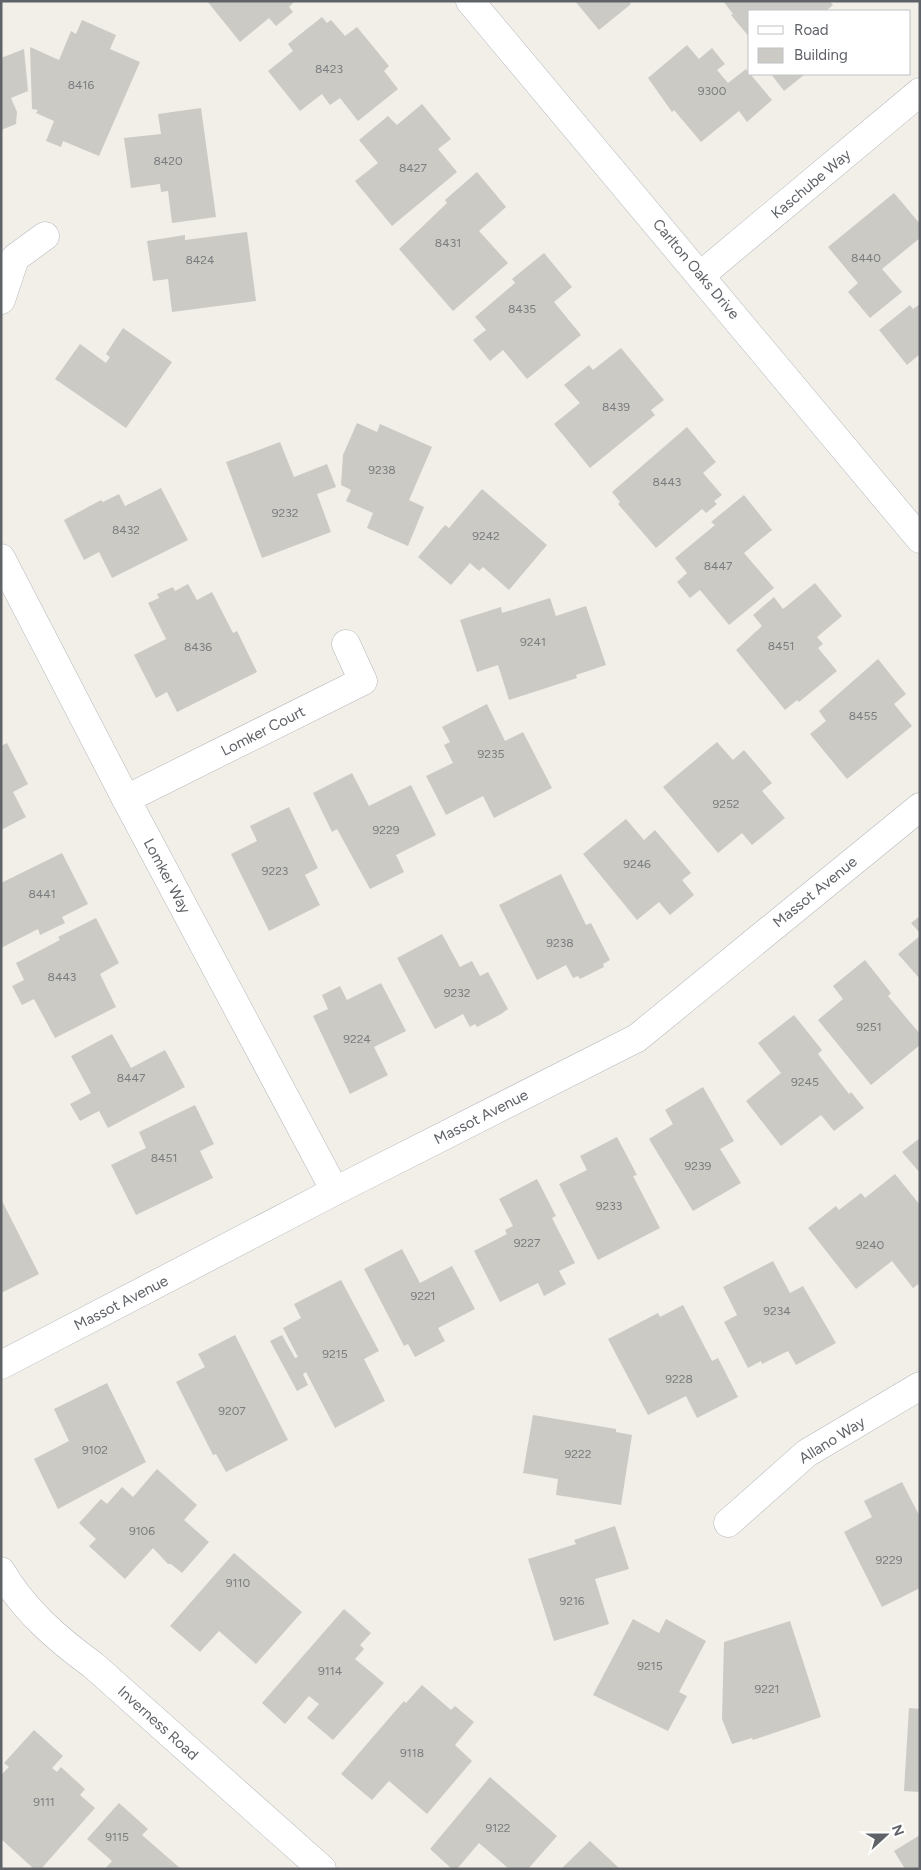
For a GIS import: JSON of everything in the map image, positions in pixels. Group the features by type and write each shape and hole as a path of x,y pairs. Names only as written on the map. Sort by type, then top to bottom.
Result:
{"street":[{"name":"Carlton Oaks Drive","path":"470,1 920,539"},
{"name":"Kaschube Way","path":"701,276 920,92"},
{"path":"1,300 14,258 45,236"},
{"name":"Lomker Way","path":"1,558 126,799 335,1191"},
{"name":"Lomker Court","path":"126,799 363,681 346,644"},
{"name":"Massot Avenue","path":"1,1365 335,1191 637,1038 920,807"},
{"name":"Allano Way","path":"728,1523 807,1453 920,1386"},
{"name":"Inverness Road","path":"1,1572 32,1613 60,1641 93,1665 322,1869"}],"building":[{"path":"207,1 295,1 289,7 293,12 276,26 269,18 240,42"},
{"path":"575,1 629,1 631,4 599,30"},
{"path":"723,1 830,1 833,5 827,10 748,10 748,36 731,15 733,14"},
{"path":"322,17 327,23 331,20 345,36 357,27 389,66 384,71 398,89 358,121 340,98 330,105 322,94 300,111 268,71 293,51 288,44"},
{"path":"82,20 116,35 110,49 140,62 99,156 63,141 61,147 46,141 54,121 36,113 38,110 32,109 30,47 59,60 71,31 76,34"},
{"path":"687,45 699,59 712,48 725,64 717,70 728,83 746,69 748,75 751,75 772,100 747,122 739,111 701,142 674,110 672,112 648,78"},
{"path":"24,49 28,91 11,98 17,112 16,124 1,130 1,58"},
{"path":"772,75 804,75 784,91"},
{"path":"422,104 451,139 438,149 457,172 392,226 355,181 378,163 359,140 388,116 397,125"},
{"path":"201,108 216,217 172,223 168,191 161,192 160,184 131,188 124,138 161,134 158,114"},
{"path":"477,172 506,207 479,231 508,263 453,311 399,249 447,203 445,200"},
{"path":"894,193 920,224 920,238 882,269 902,292 870,318 848,292 858,283 828,247"},
{"path":"247,232 256,301 172,312 168,279 153,281 147,241 185,235 185,240"},
{"path":"544,253 572,287 554,302 581,335 527,379 503,350 490,361 473,340 486,330 475,317 515,283 512,279"},
{"path":"920,304 920,354 907,365 879,330 910,305 913,309"},
{"path":"123,328 172,362 126,428 55,379 80,344 106,363 110,357 106,354"},
{"path":"621,348 664,400 651,410 655,415 590,468 554,424 580,403 564,385 589,365 593,370"},
{"path":"357,423 377,432 380,424 432,447 409,500 424,507 408,546 367,528 373,513 346,501 351,490 341,485 343,455"},
{"path":"687,427 716,462 703,473 722,495 714,501 717,504 706,513 702,509 656,548 618,504 620,502 612,492"},
{"path":"280,442 294,477 327,464 336,487 317,494 331,532 262,558 226,462"},
{"path":"161,488 188,540 112,578 99,552 84,560 64,520 101,500 103,502 119,494 125,506"},
{"path":"482,489 547,545 509,590 483,567 479,571 470,563 451,585 418,557 445,525 449,528"},
{"path":"744,495 772,530 744,553 774,588 729,625 700,590 690,598 677,582 687,573 675,558 715,525 711,522"},
{"path":"815,583 842,616 817,637 823,644 818,648 837,671 799,702 797,700 785,710 736,650 762,626 753,615 774,597 783,609"},
{"path":"188,584 197,600 212,592 233,633 237,631 257,672 177,712 167,692 156,698 134,655 166,639 148,603 159,598 157,594 173,587 175,591"},
{"path":"550,598 556,616 586,606 606,665 576,675 577,678 509,700 498,665 477,672 460,620 501,607 502,613"},
{"path":"878,659 906,694 894,704 912,726 847,779 810,734 826,721 819,711"},
{"path":"487,704 505,741 523,732 552,788 494,818 483,796 446,815 426,776 453,763 444,745 450,742 442,727"},
{"path":"717,742 733,760 744,750 772,783 762,791 785,818 752,845 742,833 718,853 663,787"},
{"path":"7,743 28,784 13,792 26,817 1,830 1,746"},
{"path":"352,773 369,806 411,785 436,835 396,855 404,872 370,889 337,829 332,832 313,793"},
{"path":"289,807 318,868 305,875 320,905 269,931 231,854 257,841 250,826"},
{"path":"626,819 644,840 655,830 691,873 682,880 694,895 670,915 659,902 637,920 583,854"},
{"path":"62,853 88,904 62,917 65,923 40,935 38,929 1,948 1,883"},
{"path":"561,874 586,925 591,923 610,960 603,964 604,967 580,979 578,976 573,978 566,965 537,980 499,905"},
{"path":"920,916 920,933 911,923"},
{"path":"96,918 119,963 100,974 116,1007 55,1038 34,999 22,1005 12,986 24,980 16,963 60,940 58,937"},
{"path":"442,934 460,967 472,961 480,976 488,972 508,1009 477,1027 475,1024 470,1027 463,1014 435,1029 397,958"},
{"path":"920,936 920,979 898,954"},
{"path":"865,960 891,993 888,996 920,1034 920,1045 871,1085 818,1020 843,999 833,986"},
{"path":"381,983 406,1031 374,1047 388,1075 350,1094 313,1016 328,1009 322,995 340,986 347,1000"},
{"path":"794,1015 822,1050 818,1054 849,1094 851,1092 864,1108 834,1131 821,1115 781,1146 746,1101 781,1073 758,1043"},
{"path":"112,1034 131,1068 165,1050 185,1087 108,1128 99,1111 80,1121 70,1104 91,1093 71,1056"},
{"path":"703,1087 734,1141 720,1149 741,1183 693,1211 649,1139 673,1124 665,1110"},
{"path":"195,1105 214,1144 200,1151 213,1178 136,1215 111,1165 146,1148 139,1132"},
{"path":"617,1137 637,1175 633,1176 660,1228 598,1260 559,1184 587,1170 580,1156"},
{"path":"920,1138 920,1173 902,1152"},
{"path":"895,1174 920,1205 920,1283 913,1288 892,1261 856,1289 808,1228 836,1206 839,1210 861,1193 865,1198"},
{"path":"537,1179 556,1216 552,1218 575,1263 559,1271 566,1284 544,1296 538,1283 500,1302 474,1251 507,1234 505,1230 513,1226 499,1199"},
{"path":"1,1199 39,1274 1,1293"},
{"path":"402,1249 420,1283 452,1266 475,1309 438,1328 445,1341 415,1357 408,1344 404,1346 364,1269"},
{"path":"773,1261 790,1293 803,1286 836,1343 796,1365 788,1351 762,1364 761,1361 748,1368 724,1322 737,1315 723,1287"},
{"path":"341,1280 379,1351 364,1359 385,1401 335,1428 306,1372 303,1374 308,1385 297,1391 270,1341 282,1335 295,1358 298,1357 283,1328 301,1318 294,1304"},
{"path":"683,1305 712,1361 718,1358 738,1397 697,1418 686,1396 648,1415 608,1339 658,1313 660,1317"},
{"path":"235,1335 288,1440 226,1472 216,1454 213,1455 176,1382 205,1367 198,1354"},
{"path":"107,1383 146,1462 58,1509 34,1459 69,1441 54,1409"},
{"path":"533,1415 616,1429 616,1432 632,1435 621,1505 556,1495 558,1479 523,1473"},
{"path":"157,1469 197,1505 184,1520 209,1542 182,1573 171,1564 168,1564 153,1548 125,1579 89,1546 96,1539 79,1523 101,1499 107,1504 122,1487 133,1497"},
{"path":"902,1482 920,1517 920,1588 882,1607 844,1532 872,1517 864,1501"},
{"path":"615,1526 629,1569 595,1579 609,1624 554,1641 528,1559 576,1544 574,1540"},
{"path":"234,1553 302,1612 256,1664 219,1631 200,1652 170,1626"},
{"path":"344,1609 371,1633 360,1645 364,1649 355,1659 384,1683 333,1740 307,1718 319,1704 309,1696 285,1724 262,1703"},
{"path":"633,1619 659,1633 666,1619 706,1641 679,1692 687,1696 668,1731 593,1695"},
{"path":"790,1621 821,1717 753,1740 752,1738 732,1744 722,1719 724,1642"},
{"path":"422,1685 451,1710 455,1706 474,1722 455,1745 472,1761 427,1814 389,1781 372,1800 341,1774 404,1701 406,1703"},
{"path":"909,1708 920,1709 920,1792 904,1791"},
{"path":"34,1730 63,1756 52,1768 57,1772 61,1767 85,1789 80,1795 95,1808 41,1869 34,1869 1,1839 1,1775 9,1767 4,1763"},
{"path":"490,1777 557,1836 528,1869 509,1869 479,1843 457,1869 452,1869 430,1849"},
{"path":"119,1803 148,1829 142,1835 181,1869 105,1869 112,1861 87,1839"},
{"path":"920,1835 920,1869 905,1869 894,1851"},
{"path":"590,1841 620,1869 561,1869"}]}
